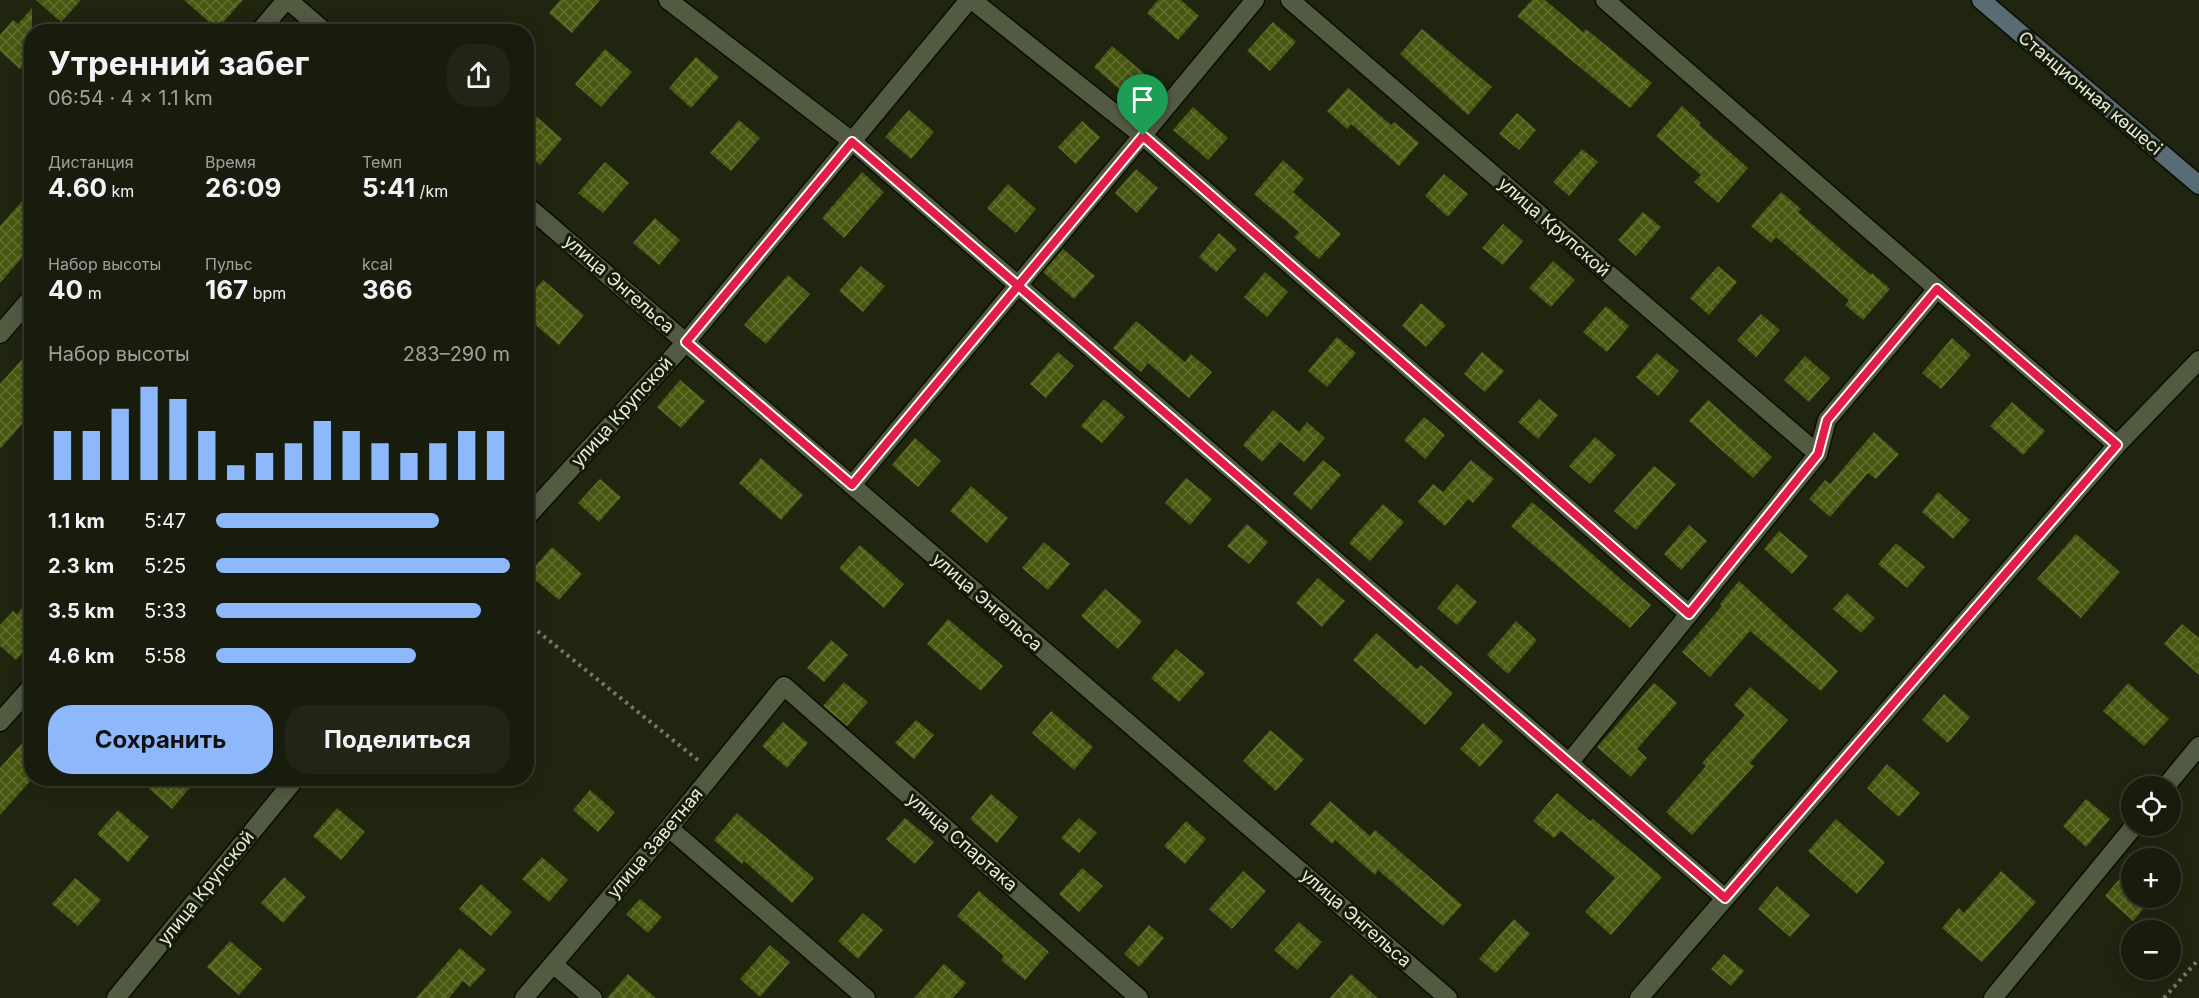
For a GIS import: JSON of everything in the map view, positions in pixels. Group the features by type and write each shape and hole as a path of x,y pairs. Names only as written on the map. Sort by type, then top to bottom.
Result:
{"street":[{"path":"266,24 287,0 316,24"},
{"path":"668,0 852,142 1725,898"},
{"name":"улица Крупской","path":"534,509 686,342 971,0 1143,136 1689,614"},
{"path":"852,485 1255,0"},
{"name":"улица Крупской","path":"1290,0 1818,454"},
{"path":"1605,0 2117,445"},
{"name":"Станционная көшесі","path":"1981,0 2199,186"},
{"name":"улица Энгельса","path":"534,212 1448,998"},
{"path":"1569,763 1818,454 1827,420 1937,289"},
{"path":"0,334 24,306"},
{"path":"1639,998 2117,445 2199,360"},
{"name":"улица Заветная","path":"524,998 669,828 784,686"},
{"name":"улица Спартака","path":"784,686 1139,998"},
{"path":"0,722 24,695"},
{"path":"2174,776 2199,746"},
{"name":"улица Крупской","path":"116,998 289,786"},
{"path":"669,828 866,998"},
{"path":"1993,998 2125,836"},
{"path":"553,964 593,998"}],"path":[{"path":"534,628 714,772"},
{"path":"2164,998 2199,959"}],"building":[{"path":"36,0 81,0 61,22"},
{"path":"184,0 243,0 221,24 211,24"},
{"path":"560,0 600,0 572,33 549,13"},
{"path":"1158,0 1181,0 1199,16 1178,40 1147,13"},
{"path":"1532,0 1545,0 1583,32 1586,29 1652,83 1630,108 1517,16"},
{"path":"32,8 32,24 24,24 24,64 20,69 0,51 0,35 13,20 18,24"},
{"path":"1273,22 1296,42 1270,71 1247,51"},
{"path":"1422,29 1492,87 1468,115 1400,54"},
{"path":"1112,46 1153,81 1134,102 1094,67"},
{"path":"605,49 632,72 601,107 575,84"},
{"path":"696,57 719,77 691,108 669,88"},
{"path":"1348,88 1391,125 1394,122 1419,143 1399,166 1351,124 1347,129 1327,111"},
{"path":"1682,106 1701,123 1699,125 1748,168 1718,203 1694,182 1701,175 1656,136"},
{"path":"1193,107 1228,138 1208,160 1173,130"},
{"path":"909,110 934,132 911,159 885,137"},
{"path":"1517,113 1536,130 1519,150 1499,134"},
{"path":"537,117 562,139 540,165 534,160 534,120"},
{"path":"739,120 760,138 731,171 710,153"},
{"path":"1082,121 1100,137 1076,164 1058,147"},
{"path":"1582,149 1598,162 1569,196 1553,182"},
{"path":"1283,160 1304,179 1293,192 1341,234 1319,259 1294,237 1299,232 1254,194"},
{"path":"605,162 629,183 603,213 578,193"},
{"path":"1136,169 1158,188 1137,213 1115,193"},
{"path":"862,172 884,192 844,238 822,218"},
{"path":"1444,174 1468,194 1448,217 1425,196"},
{"path":"1008,184 1036,209 1016,233 987,208"},
{"path":"1781,192 1801,209 1798,212 1890,289 1863,320 1845,305 1849,300 1776,237 1771,243 1751,226"},
{"path":"24,199 24,255 0,283 0,226"},
{"path":"1643,212 1661,227 1636,256 1618,240"},
{"path":"655,218 680,240 659,265 633,243"},
{"path":"1503,224 1523,241 1503,265 1482,248"},
{"path":"1219,233 1237,249 1216,272 1199,257"},
{"path":"1063,249 1095,276 1074,299 1043,272"},
{"path":"1553,261 1575,280 1551,307 1529,288"},
{"path":"861,266 885,286 863,312 839,291"},
{"path":"1718,266 1737,282 1709,315 1690,298"},
{"path":"1265,272 1288,292 1267,317 1244,297"},
{"path":"788,275 810,294 766,344 744,325"},
{"path":"543,280 584,315 559,345 534,324 534,290"},
{"path":"1421,303 1446,325 1426,347 1402,326"},
{"path":"1606,306 1629,326 1607,352 1583,332"},
{"path":"1761,314 1780,330 1756,357 1737,340"},
{"path":"1136,321 1185,362 1191,354 1212,372 1189,398 1148,363 1141,372 1113,348"},
{"path":"1337,337 1356,353 1327,387 1308,371"},
{"path":"1952,338 1971,355 1941,389 1922,373"},
{"path":"1058,352 1074,366 1046,398 1030,384"},
{"path":"1482,352 1504,371 1485,392 1464,374"},
{"path":"1657,353 1679,371 1658,396 1636,377"},
{"path":"1805,356 1830,378 1809,402 1784,380"},
{"path":"24,357 24,422 0,449 0,384"},
{"path":"680,380 705,401 681,428 657,407"},
{"path":"1104,399 1125,417 1102,443 1081,426"},
{"path":"1539,399 1558,415 1538,439 1518,422"},
{"path":"1708,400 1772,457 1753,478 1689,421"},
{"path":"2012,402 2045,431 2023,455 1990,426"},
{"path":"1273,410 1299,432 1307,422 1325,438 1304,462 1280,442 1262,462 1243,445"},
{"path":"1424,417 1445,435 1425,459 1404,440"},
{"path":"1874,432 1899,454 1876,479 1868,473 1830,517 1809,499 1825,480 1830,484"},
{"path":"1595,437 1616,455 1590,484 1569,466"},
{"path":"915,438 941,461 918,487 892,465"},
{"path":"761,458 803,495 781,520 739,483"},
{"path":"1323,460 1341,475 1311,510 1293,494"},
{"path":"1471,460 1494,479 1473,503 1468,499 1445,526 1418,502 1433,484 1443,492"},
{"path":"1654,466 1676,484 1636,530 1614,511"},
{"path":"1186,478 1212,499 1190,525 1165,503"},
{"path":"600,479 621,497 599,522 578,503"},
{"path":"971,486 1008,518 987,543 950,511"},
{"path":"1938,492 1970,520 1953,539 1922,512"},
{"path":"1532,502 1651,605 1630,628 1511,526"},
{"path":"1383,504 1404,522 1370,561 1349,543"},
{"path":"1247,524 1268,542 1249,564 1227,546"},
{"path":"1689,525 1707,541 1681,570 1664,554"},
{"path":"1779,531 1808,556 1792,574 1764,549"},
{"path":"2076,534 2120,572 2081,618 2037,579"},
{"path":"1044,542 1070,564 1048,590 1022,568"},
{"path":"1896,543 1925,567 1907,588 1878,564"},
{"path":"860,545 904,584 884,608 839,568"},
{"path":"552,547 582,574 559,600 534,579 534,567"},
{"path":"1318,578 1345,601 1322,627 1296,603"},
{"path":"1739,581 1838,671 1821,691 1750,631 1710,677 1682,652 1722,606 1720,604"},
{"path":"1457,584 1477,602 1457,625 1437,608"},
{"path":"1105,589 1142,621 1118,649 1081,616"},
{"path":"1847,593 1875,618 1861,633 1833,609"},
{"path":"24,606 24,652 16,660 0,646 0,625 13,611 17,614"},
{"path":"948,619 1003,666 981,691 927,644"},
{"path":"1516,621 1537,640 1508,674 1487,655"},
{"path":"2182,624 2199,638 2199,675 2164,644"},
{"path":"1376,633 1417,669 1421,665 1453,693 1425,725 1353,660"},
{"path":"831,640 848,655 824,682 807,668"},
{"path":"1176,649 1205,673 1179,702 1151,678"},
{"path":"844,682 868,702 847,726 823,706"},
{"path":"1654,683 1677,703 1637,749 1647,758 1631,777 1597,747"},
{"path":"2128,683 2169,719 2144,746 2103,711"},
{"path":"1750,687 1788,720 1750,763 1754,766 1692,835 1666,812 1706,766 1702,763 1745,715 1734,705"},
{"path":"1944,694 1970,717 1948,743 1922,720"},
{"path":"1051,711 1093,747 1074,770 1032,733"},
{"path":"916,720 934,735 914,759 895,743"},
{"path":"783,722 808,743 787,768 762,746"},
{"path":"1483,723 1503,741 1480,767 1460,749"},
{"path":"1270,730 1304,759 1276,791 1243,761"},
{"path":"24,741 26,786 0,815 0,768"},
{"path":"1887,764 1920,793 1899,817 1867,788"},
{"path":"146,786 191,786 172,809"},
{"path":"590,790 615,812 598,832 573,810"},
{"path":"1557,793 1590,821 1593,819 1662,877 1611,935 1585,912 1615,878 1561,831 1554,838 1533,821"},
{"path":"991,794 1018,817 997,843 970,819"},
{"path":"2086,799 2110,819 2086,847 2063,826"},
{"path":"1330,801 1370,836 1375,830 1462,905 1443,926 1378,870 1375,875 1335,840 1332,844 1310,824"},
{"path":"337,808 365,832 341,860 313,836"},
{"path":"118,810 149,837 128,862 97,834"},
{"path":"737,813 814,878 792,903 744,861 742,864 714,840"},
{"path":"905,818 934,842 915,864 886,839"},
{"path":"1079,818 1097,833 1079,853 1061,838"},
{"path":"1836,819 1885,862 1857,894 1808,851"},
{"path":"1186,821 1206,839 1185,864 1164,846"},
{"path":"542,857 568,880 549,902 522,879"},
{"path":"1082,868 1103,886 1079,912 1059,894"},
{"path":"1243,871 1266,891 1232,929 1209,909"},
{"path":"2001,871 2036,902 1982,962 1942,928 1959,908 1964,913"},
{"path":"284,877 306,897 283,923 261,903"},
{"path":"2121,877 2121,908 2144,908 2132,920 2105,896"},
{"path":"75,878 101,900 78,926 52,904"},
{"path":"481,884 512,912 491,936 459,909"},
{"path":"1777,886 1810,915 1790,937 1758,909"},
{"path":"979,891 1049,952 1025,980 1001,960 1004,956 957,916"},
{"path":"640,899 662,917 648,933 626,914"},
{"path":"863,913 883,930 858,959 838,941"},
{"path":"1514,919 1530,934 1496,973 1479,959"},
{"path":"1299,922 1322,942 1297,970 1274,950"},
{"path":"1149,925 1164,938 1139,967 1124,954"},
{"path":"230,941 262,969 239,995 207,967"},
{"path":"770,945 790,962 760,997 740,979"},
{"path":"460,948 486,970 470,987 463,981 449,998 416,998"},
{"path":"1724,954 1744,971 1731,986 1711,969"},
{"path":"944,964 966,983 953,998 914,998"},
{"path":"628,974 656,998 607,998"},
{"path":"1351,974 1378,998 1330,998"}],"route":[{"path":"1143,136 1018,286 852,485 686,342 852,142 1018,286 1080,339 1725,898 2117,445 1937,289 1827,420 1818,454 1689,614 1143,136"}]}
